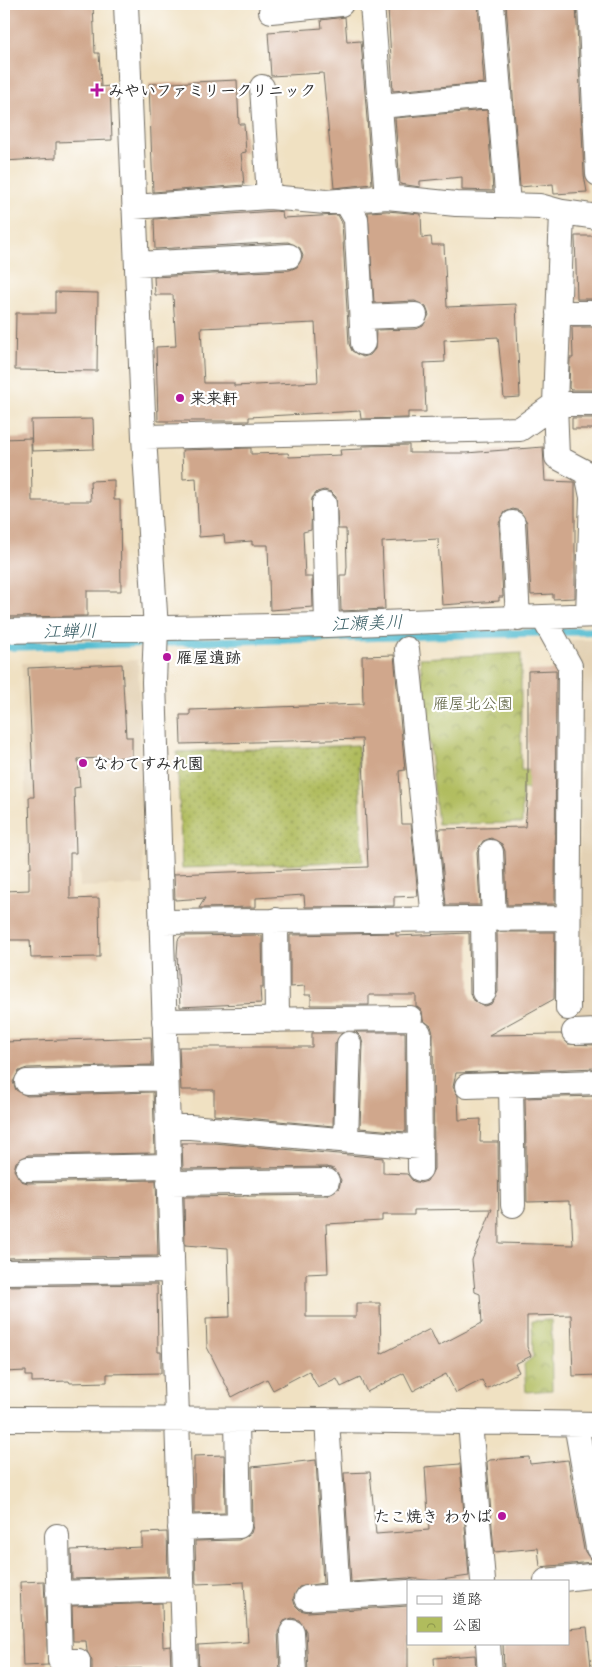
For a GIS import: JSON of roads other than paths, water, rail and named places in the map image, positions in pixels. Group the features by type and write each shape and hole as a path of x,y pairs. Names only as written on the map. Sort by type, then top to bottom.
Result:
{"street":[{"path":"126,4 144,437 156,629 154,682 185,1673"},
{"path":"271,11 342,4"},
{"path":"372,4 387,198"},
{"path":"492,4 508,205"},
{"path":"590,4 598,174"},
{"path":"262,87 269,197"},
{"path":"380,106 499,95"},
{"path":"134,207 269,197 326,202 387,198 456,204 540,206 562,212 598,217"},
{"path":"345,200 356,219 363,343"},
{"path":"4,631 328,625 544,619 593,615 592,497 587,473 556,457 558,313 562,212"},
{"path":"137,264 289,256"},
{"path":"558,313 598,313"},
{"path":"362,317 415,315"},
{"path":"144,437 520,429 556,404 598,404"},
{"path":"324,504 328,625"},
{"path":"512,523 518,619"},
{"path":"544,619 570,666 568,1008"},
{"path":"407,650 434,919"},
{"path":"484,992 491,852"},
{"path":"161,922 568,918"},
{"path":"276,920 277,1020"},
{"path":"164,1021 277,1020 414,1025 420,1158 346,1140 167,1125"},
{"path":"574,1032 598,1032"},
{"path":"346,1140 350,1044"},
{"path":"27,1082 166,1078"},
{"path":"467,1086 598,1082"},
{"path":"511,1084 513,1205"},
{"path":"28,1169 327,1181"},
{"path":"4,1272 172,1270"},
{"path":"4,1419 327,1420 587,1424 598,1548"},
{"path":"180,1528 239,1526 237,1420"},
{"path":"327,1420 338,1596"},
{"path":"470,1422 483,1580"},
{"path":"57,1536 60,1660 78,1661 78,1673"},
{"path":"555,1580 598,1575"},
{"path":"58,1594 182,1589"},
{"path":"307,1598 407,1592"},
{"path":"292,1632 294,1673"},
{"path":"488,1644 490,1673"}],"waterway":[{"name":"江瀬美川","path":"4,647 598,631"}],"place":[{"name":"みやいファミリークリニック","path":"97,90"},
{"name":"来来軒","path":"180,398"},
{"name":"雁屋遺跡","path":"167,657"},
{"name":"なわてすみれ園","path":"83,763"},
{"name":"たこ焼き わかば","path":"502,1516"}],"water label":[{"name":"江蝉川","path":"70,631"}],"park label":[{"name":"雁屋北公園","path":"473,703"}]}
